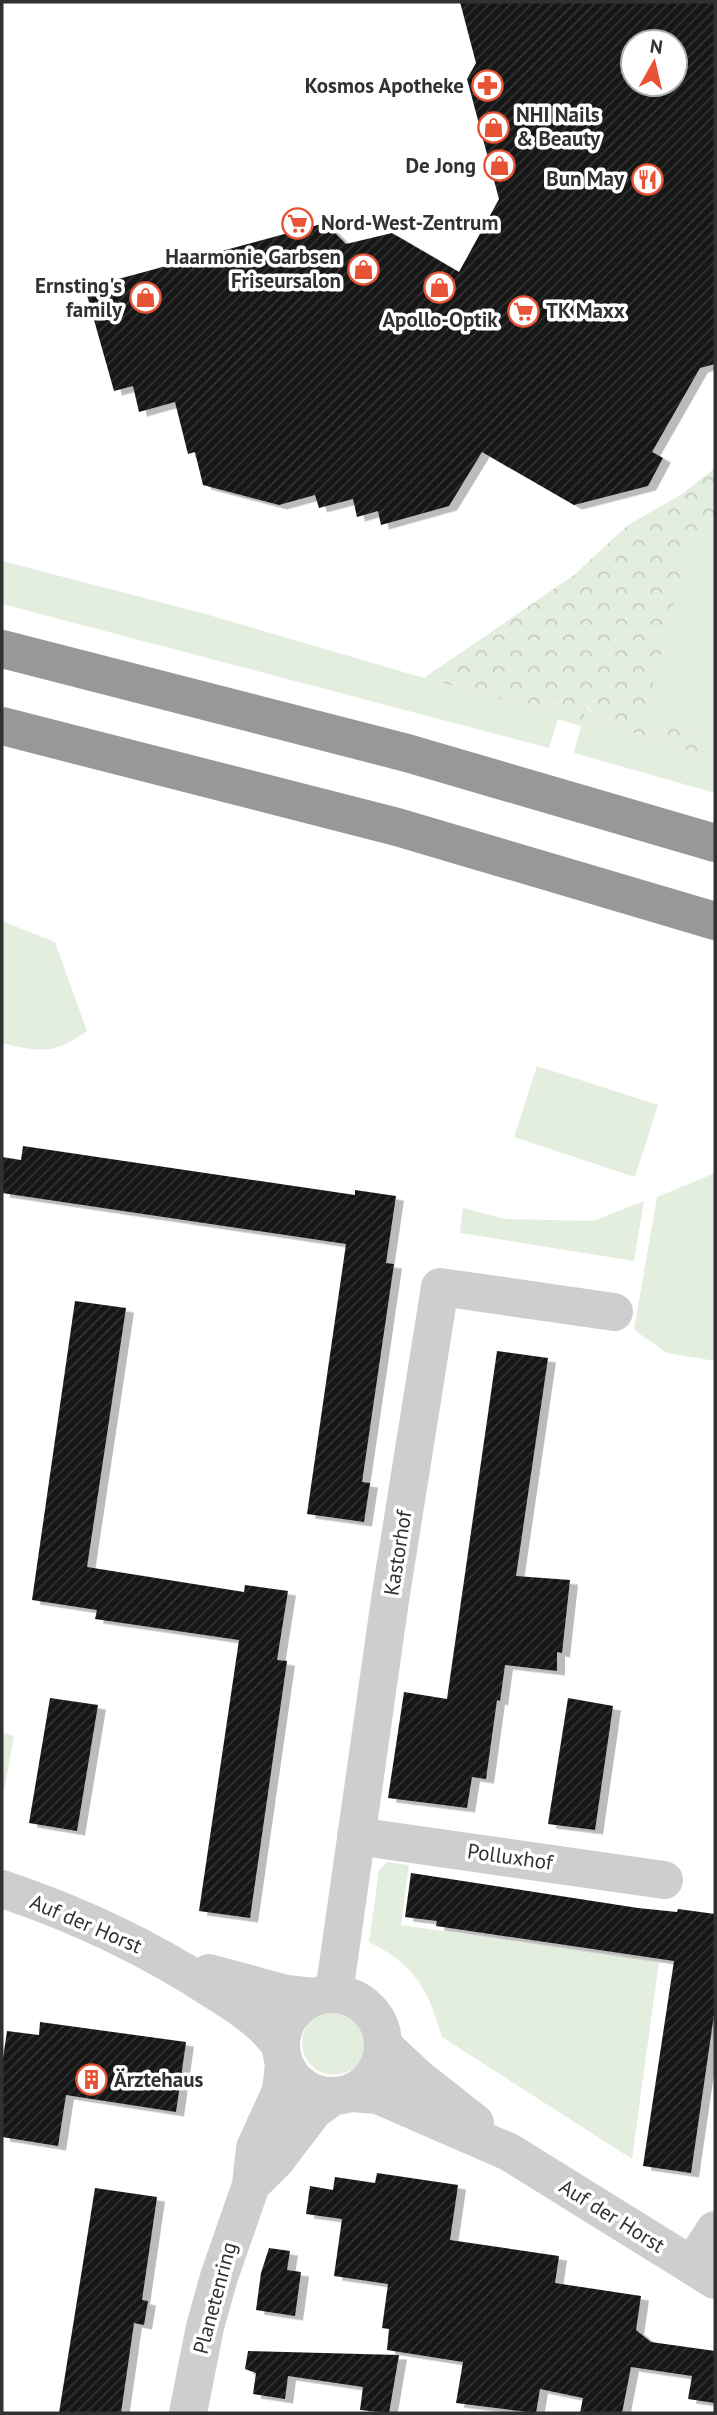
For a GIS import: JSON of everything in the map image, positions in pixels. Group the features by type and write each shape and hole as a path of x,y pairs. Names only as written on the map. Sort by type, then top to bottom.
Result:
{"highway":[{"path":"2,649 407,753 715,844"},
{"path":"2,726 397,827 715,921"}],"street":[{"name":"Kastorhof","path":"324,1995 356,1836 440,1287 614,1312"},
{"name":"Polluxhof","path":"356,1836 663,1880"},
{"name":"Auf der Horst","path":"2,1889 92,1924 170,1962 269,2029 282,2055"},
{"name":"Auf der Horst","path":"170,1962 286,1994 324,1995"},
{"path":"324,1995 353,1998 369,2009 380,2026 384,2046 380,2065 369,2082 342,2095 312,2093 295,2082 282,2055 285,2025 296,2008 324,1995"},
{"name":"Auf der Horst","path":"384,2046 418,2078 509,2152 704,2272"},
{"name":"Planetenring","path":"188,2413 205,2327 251,2185 255,2148 281,2091 282,2055"},
{"name":"Auf der Horst","path":"342,2095 377,2095 509,2152"},
{"name":"Planetenring","path":"251,2185 276,2160 314,2110 342,2095"},
{"path":"704,2272 715,2230"}],"green space":[{"path":"715,468 715,534 694,530 644,718 715,739 715,759 599,722 587,705 581,726 557,719 563,700 539,709 424,678 574,575 628,525 682,494"},
{"path":"694,529 715,534 715,739 643,718"},
{"path":"2,561 202,613 539,709 564,700 549,748 2,604"},
{"path":"586,705 599,722 715,759 715,793 574,753"},
{"path":"2,921 55,942 87,1031 55,1048 37,1049 2,1043"},
{"path":"537,1066 658,1105 635,1177 514,1137"},
{"path":"715,1173 715,1361 667,1353 634,1330 657,1197"},
{"path":"644,1201 634,1261 460,1233 463,1208 506,1219 593,1221"},
{"path":"2,1733 14,1736 2,1802"},
{"path":"387,1862 409,1865 401,1925 659,1962 632,2159 442,2037 431,2005 418,1980 398,1960 369,1942 379,1870"},
{"path":"334,2011 352,2017 360,2025 366,2043 360,2061 352,2069 334,2075 316,2069 308,2061 302,2043 308,2025 316,2017"}],"building":[{"path":"460,2 715,2 715,364 700,368 652,452 663,458 648,486 574,505 482,452 449,506 381,525 378,511 357,517 353,499 319,508 315,495 279,505 203,485 195,452 188,454 175,402 139,412 133,386 114,391 85,288 325,223 346,244 392,233 459,272 499,199 467,79 476,63"},
{"path":"23,1146 355,1195 355,1190 396,1196 386,1263 394,1264 362,1482 370,1483 364,1522 307,1514 346,1244 2,1193 2,1157 21,1160"},
{"path":"75,1301 126,1308 87,1567 244,1592 245,1585 288,1591 277,1660 287,1661 250,1918 199,1911 239,1640 95,1619 97,1610 32,1600"},
{"path":"497,1351 548,1358 516,1576 570,1580 562,1653 557,1652 557,1671 505,1665 500,1701 497,1700 486,1779 472,1777 467,1808 388,1798 404,1692 447,1699"},
{"path":"50,1698 98,1705 77,1831 29,1823"},
{"path":"568,1698 613,1706 595,1830 548,1824"},
{"path":"411,1873 638,1908 677,1912 678,1909 715,1914 715,2008 691,2173 643,2166 674,1961 436,1926 437,1921 405,1917"},
{"name":"Ärztehaus","path":"40,2022 186,2042 176,2112 66,2095 58,2146 2,2137 2,2065 7,2031 39,2035"},
{"path":"377,2173 458,2185 450,2240 559,2256 555,2283 641,2296 636,2330 651,2342 715,2351 715,2403 688,2399 692,2376 631,2367 622,2413 580,2413 583,2398 540,2389 536,2413 456,2403 463,2362 387,2350 389,2329 382,2328 388,2284 334,2276 342,2219 306,2214 310,2186 333,2190 335,2177 375,2183"},
{"path":"95,2188 157,2197 142,2300 148,2301 144,2325 134,2323 121,2413 59,2413"},
{"path":"269,2248 290,2251 287,2270 301,2272 295,2316 256,2310 261,2273"},
{"path":"248,2351 399,2355 389,2413 360,2410 363,2387 288,2376 285,2399 253,2394 256,2373 245,2369"}],"place":[{"name":"Kosmos Apotheke","path":"487,86"},
{"name":"NHI Nails & Beauty","path":"493,127"},
{"name":"De Jong","path":"499,166"},
{"name":"Bun May","path":"647,179"},
{"name":"Nord-West-Zentrum","path":"298,223"},
{"name":"Haarmonie Garbsen Friseursalon","path":"364,269"},
{"name":"Apollo-Optik","path":"440,288"},
{"name":"Ernsting's family","path":"145,298"},
{"name":"TK Maxx","path":"523,311"},
{"name":"Ärztehaus","path":"91,2080"}]}
